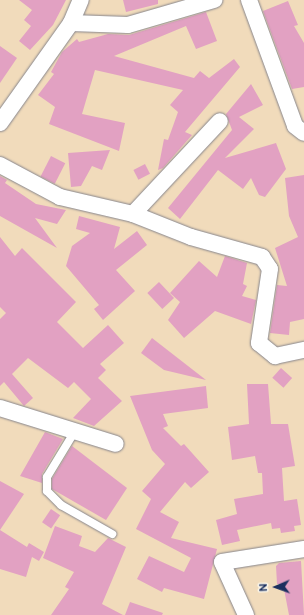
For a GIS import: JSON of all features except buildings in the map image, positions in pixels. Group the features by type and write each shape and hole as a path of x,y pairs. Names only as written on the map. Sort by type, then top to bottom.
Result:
{"street":[{"path":"0,123 71,23 81,0"},
{"path":"71,23 128,25 214,0"},
{"path":"249,0 295,126 304,133"},
{"path":"133,214 220,120"},
{"path":"0,165 60,197 133,214 191,237 262,257 270,269 259,343 275,356 304,350"},
{"path":"0,408 116,444"},
{"path":"246,615 222,562 304,549"}],"lane":[{"path":"75,431 47,477 46,491 61,505 112,534"}]}
